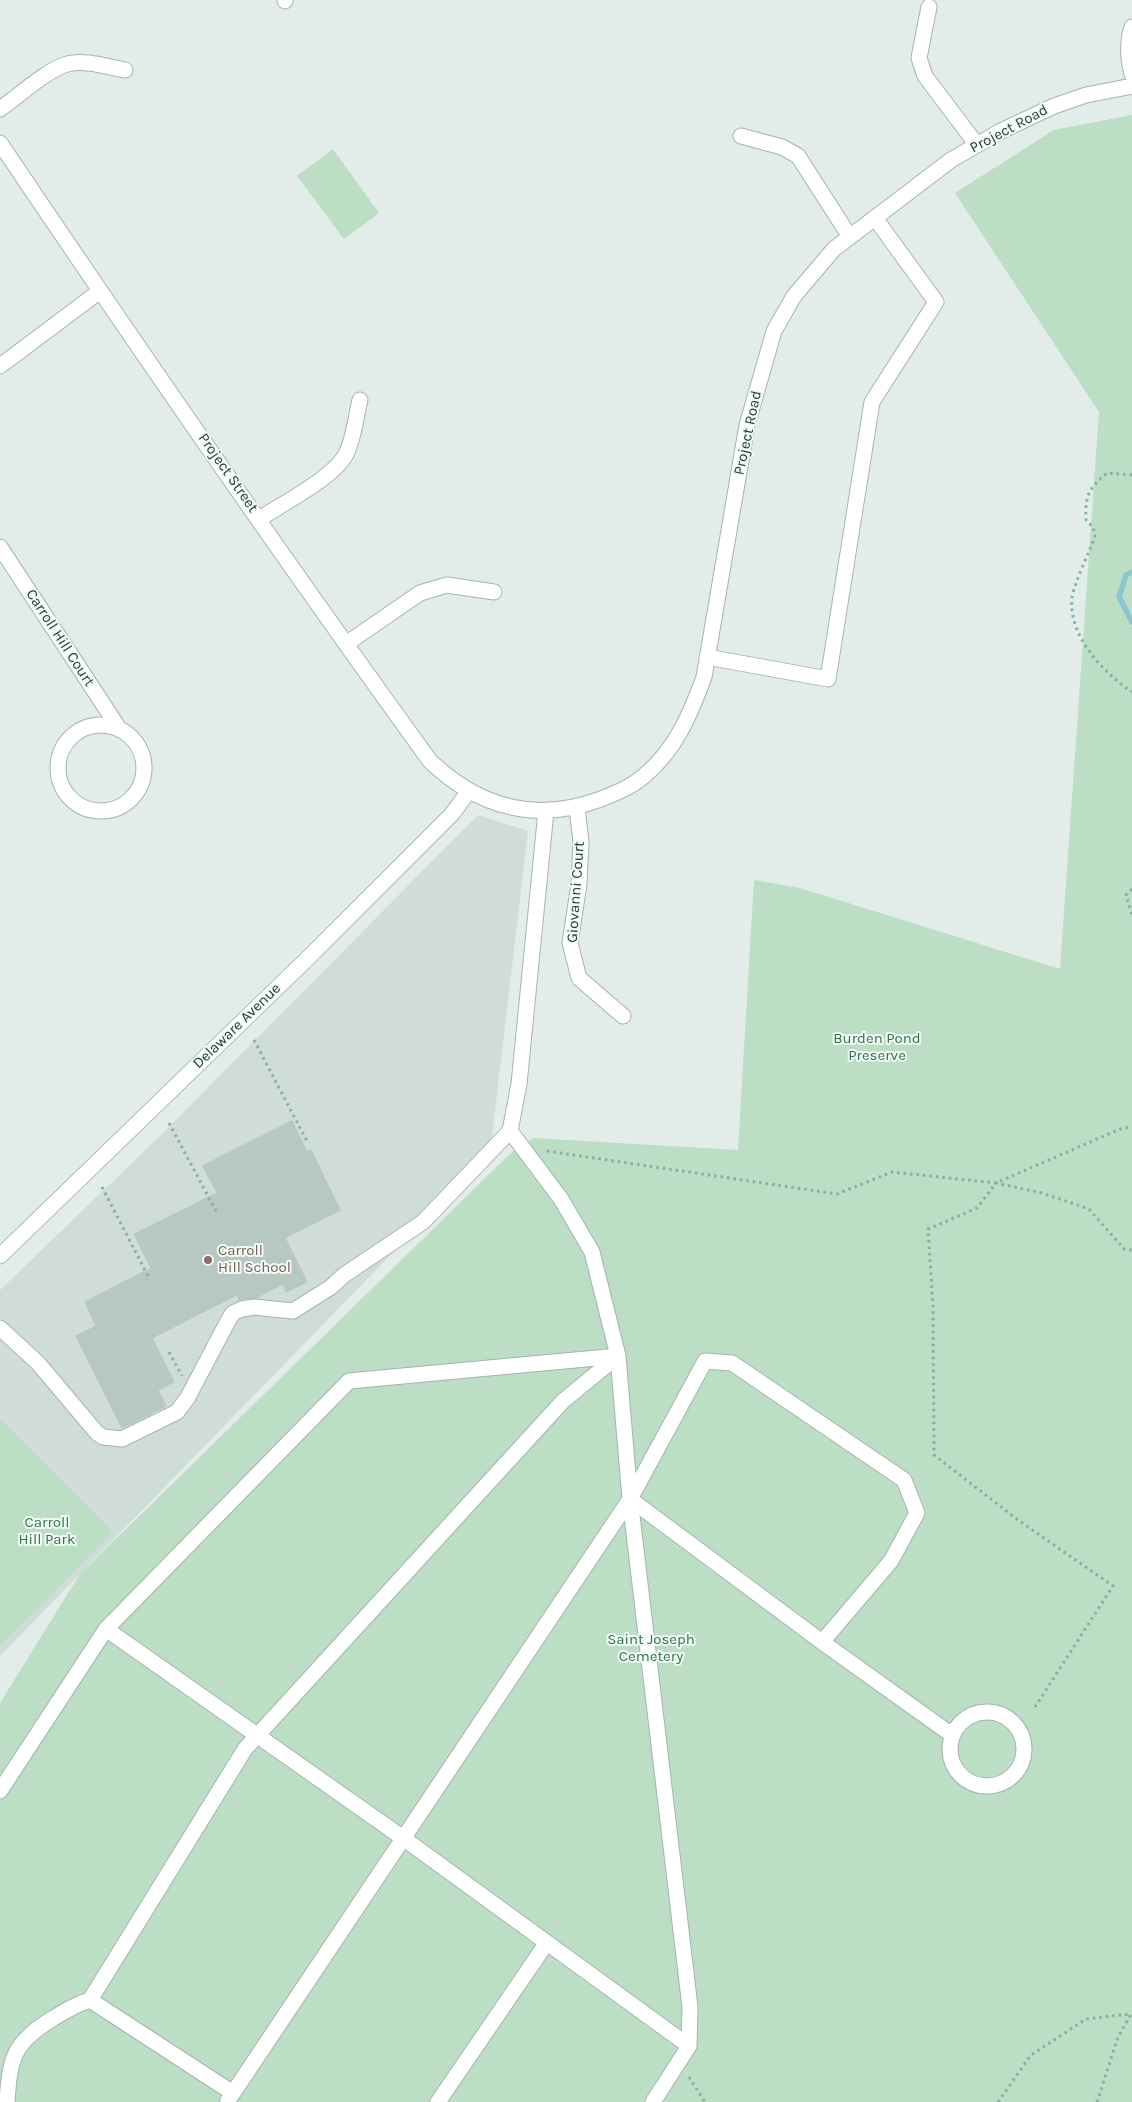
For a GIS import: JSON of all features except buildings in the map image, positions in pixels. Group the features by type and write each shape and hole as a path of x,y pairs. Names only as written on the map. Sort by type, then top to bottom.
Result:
{"street":[{"path":"929,7 919,58 925,76 977,145"},
{"path":"1132,27 1130,33 1129,64 1132,74"},
{"path":"0,109 50,73 68,64 86,63 125,70"},
{"name":"Project Road","path":"469,791 505,806 546,810 577,808 625,790 643,777 661,759 675,741 691,712 704,677 747,425 774,331 794,296 834,249 952,160 1001,131 1054,106 1086,95 1132,86"},
{"path":"741,136 782,147 798,156 850,237"},
{"name":"Project Street","path":"0,143 100,291 346,644 430,761 443,773 469,791"},
{"path":"707,658 828,679 872,402 936,302 875,218"},
{"path":"0,366 100,291"},
{"path":"260,519 334,469 347,453 360,400"},
{"name":"Carroll Hill Court","path":"0,547 120,730 132,738 140,749 144,763 143,777 138,790 129,800 117,808 96,810 90,810 76,804 66,794 60,781 58,766 61,752 68,740 79,731 92,726 106,725 120,730"},
{"path":"346,644 420,593 447,585 494,592"},
{"name":"Delaware Avenue","path":"0,1256 308,958 452,814 469,791"},
{"name":"Giovanni Court","path":"577,808 582,842 579,884 570,943 579,978 623,1016"},
{"path":"0,1328 38,1363 96,1433 103,1437 122,1439 177,1412 188,1397 228,1319 233,1313 254,1307 293,1310 331,1287 344,1275 423,1222 510,1131 519,1084 546,810"},
{"path":"510,1131 561,1199 592,1252 618,1356 630,1499 690,2007 689,2046 653,2102"},
{"path":"0,1791 106,1629 349,1381 618,1356"},
{"path":"6,2102 8,2073 14,2055 23,2040 35,2029 78,2003 90,2000 245,1749 563,1401 618,1356"},
{"path":"90,2000 230,2098 630,1499 705,1361 732,1363 904,1480 917,1513 891,1561 822,1642"},
{"path":"630,1499 822,1642 952,1735"},
{"path":"106,1629 403,1838 546,1944 689,2046"},
{"path":"978,1712 1001,1714 1012,1721 1024,1741 1021,1764 1014,1775 998,1785 978,1786 966,1781 957,1772 951,1760 949,1748 952,1735 958,1725 967,1717 978,1712"},
{"path":"438,2102 546,1944"}],"path":[{"path":"1132,475 1107,473 1095,482 1085,500 1086,520 1093,526 1095,536 1072,596 1072,612 1078,633 1091,653 1116,681 1132,692"},
{"path":"1132,888 1126,895 1132,915"},
{"path":"254,1040 308,1143"},
{"path":"169,1123 217,1213"},
{"path":"1035,1707 1113,1586 1018,1520 934,1456 933,1305 928,1229 977,1208 996,1183 1120,1129 1132,1126"},
{"path":"523,1147 837,1194 892,1172 996,1183 1042,1193 1089,1209 1125,1250 1132,1250"},
{"path":"102,1187 148,1276"},
{"path":"998,2102 1031,2055 1086,2019 1132,2013"},
{"path":"1097,2102 1118,2037 1132,2013"},
{"path":"679,2062 705,2102"}],"shaded area":[{"name":"Carroll Hill School","path":"478,815 528,831 490,1153 0,1656 0,1290 163,1133"}],"green space":[{"name":"Saint Joseph Cemetery","path":"1132,115 1132,2102 0,2102 0,1703 80,1574 512,1152 533,1138 738,1150 754,880 800,888 1060,969 1099,412 955,193 1054,130"},
{"path":"333,149 379,213 344,239 297,176"},
{"name":"Carroll Hill Park","path":"0,1419 113,1532 0,1646"}],"waterway":[{"path":"1132,572 1126,575 1119,597 1132,622"}],"place":[{"name":"Carroll Hill School","path":"208,1260"}],"park label":[{"name":"Burden Pond Preserve","path":"877,1048"}]}
